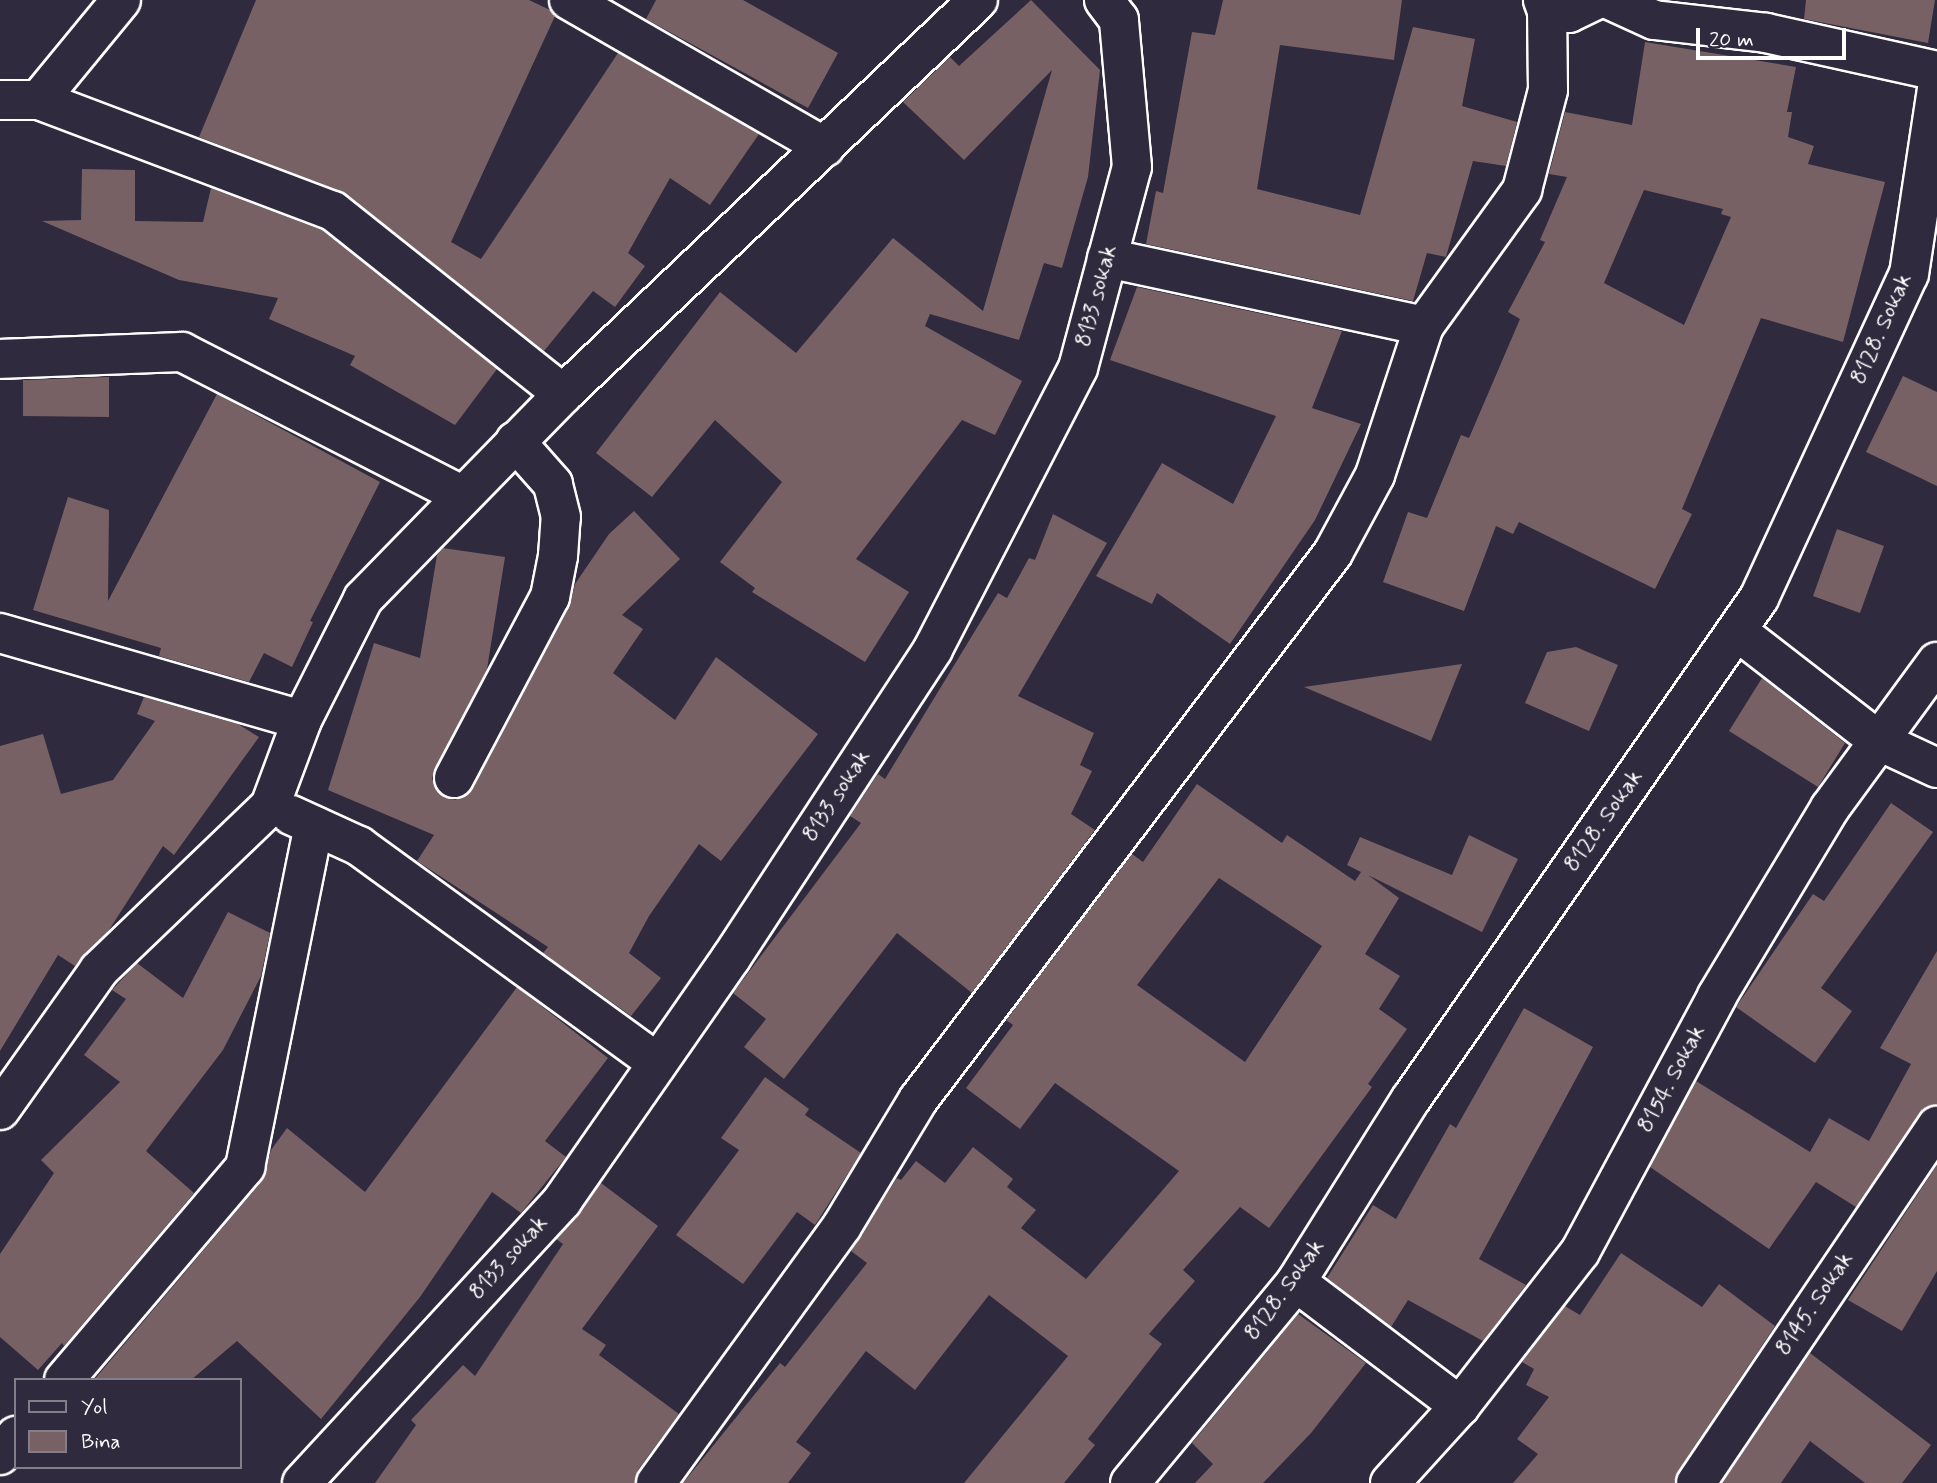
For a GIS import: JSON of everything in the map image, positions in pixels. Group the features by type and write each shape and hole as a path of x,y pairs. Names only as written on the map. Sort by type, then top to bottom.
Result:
{"street":[{"path":"39,100 121,0"},
{"path":"569,0 825,148"},
{"path":"0,1110 99,970 270,806 302,720 362,599 563,394 978,0"},
{"name":"8133 sokak","path":"302,1483 562,1201 658,1063 933,649 1078,368 1132,167 1119,20 1104,0"},
{"path":"656,1483 842,1226 918,1100 1333,553 1375,475 1424,326 1522,191 1548,90 1545,6 1569,13 1596,0"},
{"path":"1610,0 1654,20 1766,33 1937,71"},
{"name":"8128. Sokak","path":"1130,1483 1296,1282 1411,1099 1759,598 1909,274 1937,89"},
{"path":"0,100 39,100 333,211 563,394"},
{"path":"1107,258 1424,326"},
{"path":"0,359 181,352 462,495"},
{"path":"454,778 550,597 558,556 561,517 552,484 516,441"},
{"path":"1737,631 1879,741 1937,768"},
{"path":"0,633 302,720"},
{"name":"8154. Sokak","path":"1390,1483 1460,1406 1580,1252 1717,996 1830,808 1937,662"},
{"path":"270,806 359,846 658,1063"},
{"path":"66,1378 246,1167 314,826"},
{"name":"8145. Sokak","path":"1696,1483 1937,1126"},
{"path":"1296,1282 1460,1406"},
{"path":"0,1455 14,1438"}],"building":[{"path":"256,0 529,0 550,10 555,16 451,242 481,259 618,53 759,134 710,205 670,178 628,253 645,266 615,307 593,291 544,351 346,194 199,137"},
{"path":"656,0 743,0 838,53 808,108 646,19"},
{"path":"1031,0 1100,70 1088,177 1062,268 1044,263 1019,340 930,314 925,326 1022,381 995,435 962,420 856,559 909,592 865,662 752,592 755,588 720,562 782,482 715,420 652,497 596,453 720,292 796,353 893,238 983,311 1052,70 964,160 903,102 950,57 959,66"},
{"path":"1223,0 1402,0 1394,60 1280,45 1257,189 1360,215 1413,27 1475,39 1462,106 1517,122 1506,166 1473,161 1446,257 1427,253 1413,301 1146,244 1156,191 1163,193 1192,32 1215,35"},
{"path":"1806,0 1935,0 1928,43 1804,19"},
{"path":"1645,42 1796,67 1787,112 1792,112 1788,137 1814,146 1808,164 1885,182 1843,342 1761,318 1682,509 1692,514 1655,589 1519,522 1513,534 1496,526 1464,611 1383,582 1408,512 1427,518 1461,435 1469,438 1520,319 1508,312 1545,242 1540,240 1567,177 1549,174 1565,112 1632,125","holes":["1644,190 1723,209 1721,214 1731,217 1684,325 1604,283"]},
{"path":"82,169 135,170 135,221 203,222 211,188 322,230 497,369 455,425 350,365 355,356 269,319 278,298 179,280 42,221 81,220"},
{"path":"1137,287 1342,331 1312,408 1361,424 1315,520 1230,644 1157,593 1152,604 1096,576 1162,463 1233,504 1276,416 1110,360"},
{"path":"1903,376 1937,392 1937,486 1866,452"},
{"path":"109,377 109,417 23,416 23,380"},
{"path":"217,394 380,482 310,621 313,622 292,667 264,653 249,682 159,656 161,648 33,610 68,497 109,510 108,601"},
{"path":"634,511 680,559 622,615 643,629 613,673 675,720 716,657 818,734 721,861 699,844 649,916 629,953 661,978 631,1016 543,953 548,947 417,861 434,835 328,790 374,643 420,658 437,555 443,548 505,557 487,669 432,778 436,790 455,800 473,788 569,607 575,584 609,534"},
{"path":"1053,514 1107,543 1018,696 1094,733 1080,765 1092,771 1071,814 1095,830 972,993 897,933 784,1079 744,1047 766,1019 733,993 861,823 850,816 878,774 885,779 998,593 1007,598 1029,558 1035,560"},
{"path":"1837,529 1884,546 1860,613 1813,596"},
{"path":"1576,647 1618,665 1589,731 1525,703 1547,652"},
{"path":"1462,664 1431,741 1304,687 1455,665"},
{"path":"1762,678 1845,743 1818,787 1729,731"},
{"path":"144,697 238,724 259,737 174,855 163,846 109,930 75,966 58,955 0,1051 0,746 43,734 61,794 113,780 155,721 137,714"},
{"path":"1197,784 1282,843 1287,835 1355,881 1361,872 1347,865 1360,837 1452,875 1469,835 1518,859 1482,932 1368,875 1399,898 1365,954 1400,976 1379,1009 1407,1029 1368,1084 1372,1087 1269,1228 1240,1207 1183,1270 1195,1281 1149,1334 1162,1344 1088,1439 1095,1445 1064,1483 964,1483 1068,1356 989,1295 915,1390 866,1351 796,1442 811,1453 788,1483 683,1483 780,1363 785,1367 867,1263 851,1251 897,1178 901,1180 916,1161 945,1183 973,1147 1013,1179 1007,1187 1036,1210 1021,1228 1086,1279 1179,1171 1055,1083 1020,1129 966,1088 1013,1025 1006,1020 1132,854 1143,862","holes":["1219,878 1322,946 1245,1062 1137,985"]},
{"path":"1891,803 1933,832 1821,988 1852,1011 1815,1063 1736,1007 1813,894 1824,901"},
{"path":"228,912 270,933 261,976 223,1050 146,1151 194,1193 64,1346 62,1343 38,1370 0,1337 0,1254 54,1173 41,1160 120,1082 84,1055 126,999 112,990 137,963 183,998"},
{"path":"1937,951 1937,1104 1919,1114 1856,1207 1816,1182 1769,1249 1650,1167 1696,1081 1810,1152 1829,1118 1869,1141 1911,1064 1880,1048"},
{"path":"517,987 608,1058 545,1141 566,1157 521,1213 492,1192 420,1297 321,1419 237,1341 193,1378 96,1378 262,1181 271,1150 287,1128 365,1192"},
{"path":"1524,1008 1593,1047 1479,1259 1526,1285 1483,1341 1408,1300 1391,1327 1327,1278 1373,1205 1396,1219 1450,1124 1456,1128"},
{"path":"765,1077 809,1109 805,1115 861,1153 815,1225 797,1212 743,1284 676,1235 739,1150 721,1138"},
{"path":"1937,1165 1937,1271 1902,1331 1848,1300"},
{"path":"601,1183 658,1226 582,1329 606,1345 599,1355 679,1414 638,1470 635,1483 375,1483 416,1425 411,1420 463,1365 475,1376 563,1244 556,1239"},
{"path":"1621,1253 1702,1307 1719,1284 1775,1326 1678,1471 1674,1483 1513,1483 1538,1454 1517,1439 1549,1397 1526,1385 1534,1369 1522,1362 1565,1306 1580,1315"},
{"path":"1298,1314 1366,1363 1311,1433 1263,1483 1195,1483 1213,1464 1192,1443"},
{"path":"1810,1353 1931,1445 1902,1483 1865,1483 1810,1441 1781,1483 1722,1483"}]}
